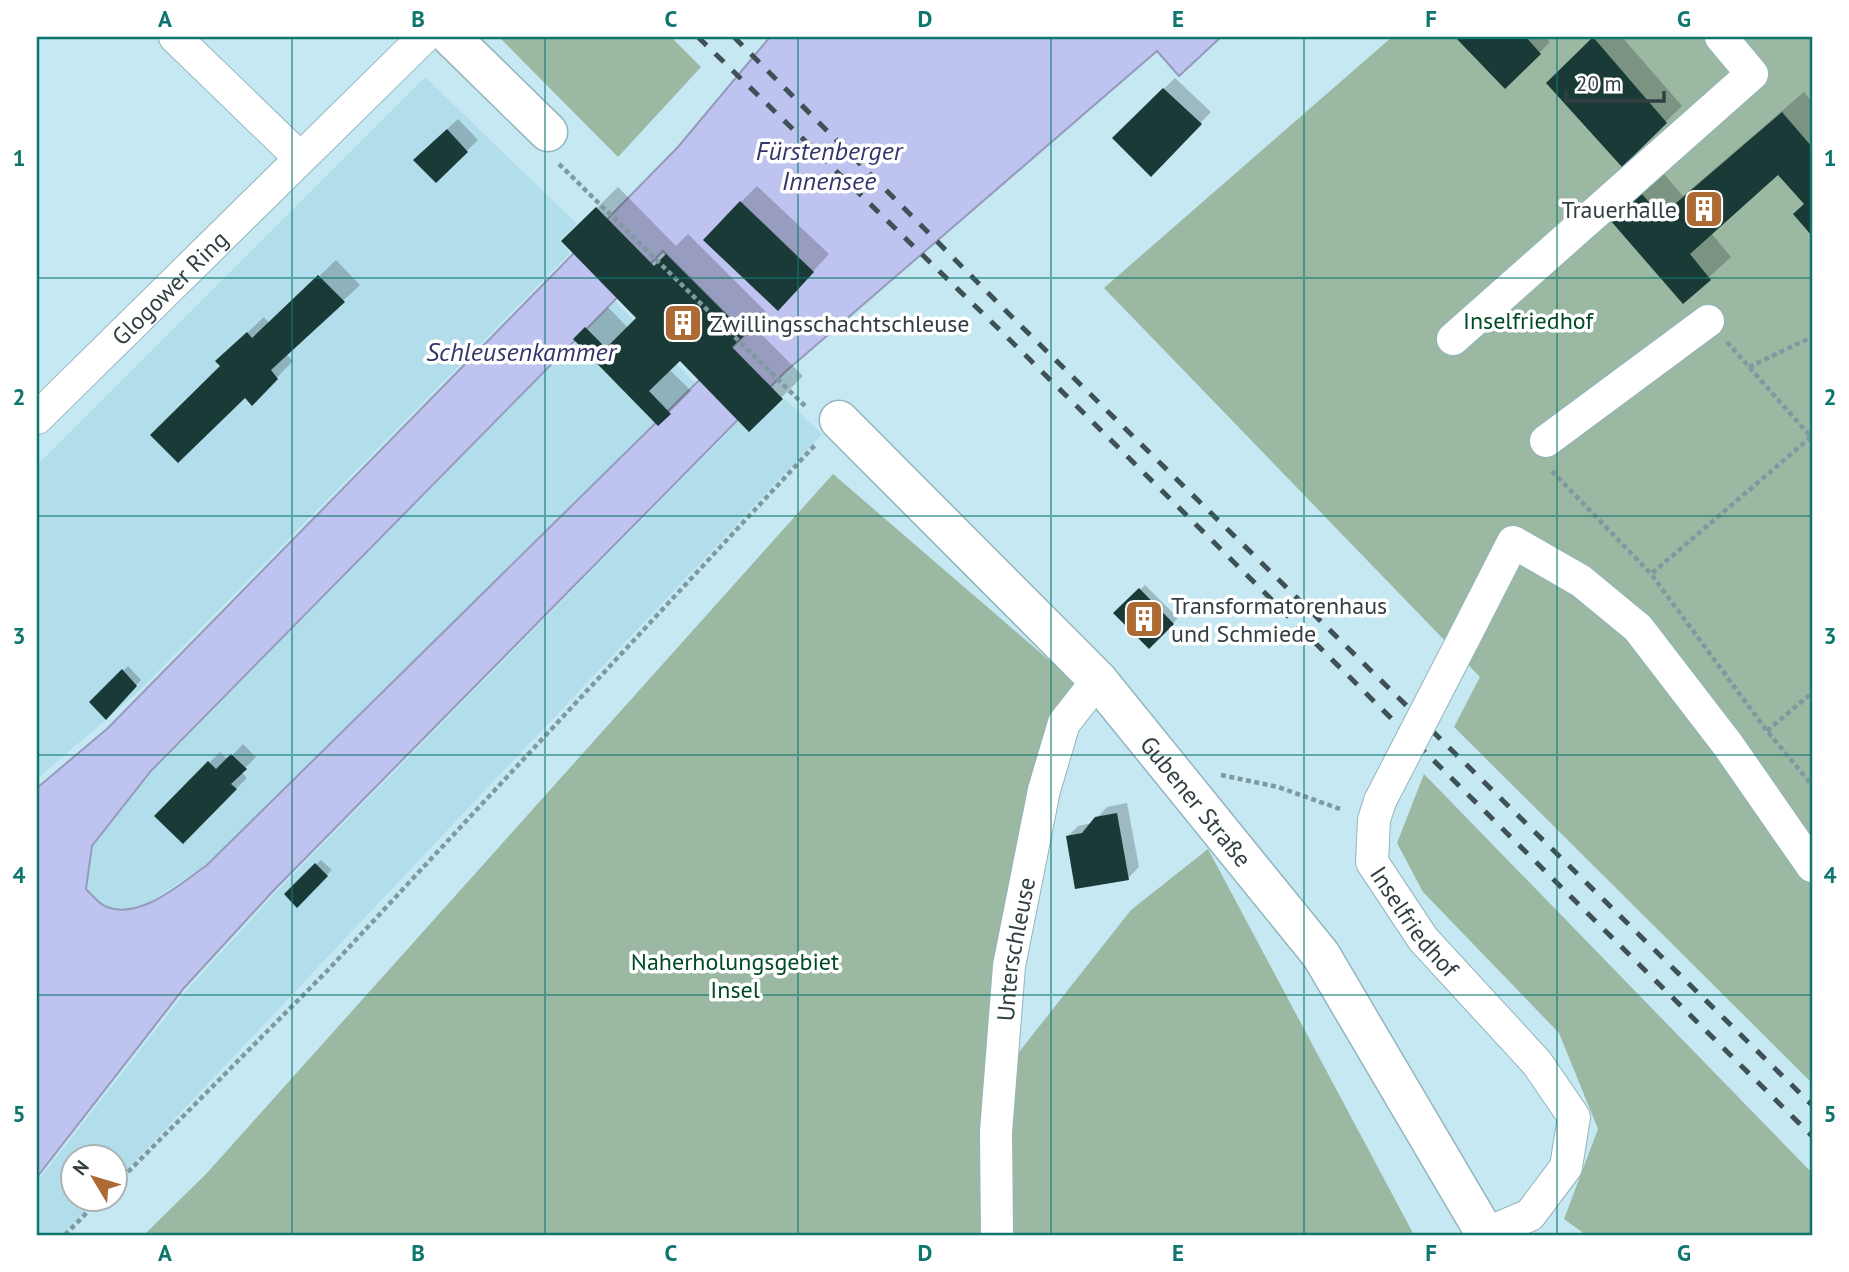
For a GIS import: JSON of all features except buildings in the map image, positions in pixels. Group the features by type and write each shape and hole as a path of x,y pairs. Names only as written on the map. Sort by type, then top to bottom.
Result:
{"main road":[{"path":"451,37 553,147"},
{"name":"Gubener Straße","path":"825,416 1098,680 1321,955 1486,1235"}],"street":[{"path":"175,37 299,157"},
{"name":"Glogower Ring","path":"37,418 299,157 424,37"},
{"path":"1453,339 1752,74 1721,37"},
{"path":"1547,454 1708,321"},
{"name":"Inselfriedhof","path":"1486,1235 1530,1216 1566,1167 1574,1117 1537,1063 1415,928 1372,862 1377,811 1513,542 1581,581 1638,628 1728,745 1812,866"},
{"name":"Unterschleuse","path":"997,1235 996,1132 1009,966 1044,790 1064,723 1098,680"}],"path":[{"path":"130,1170 327,971 825,416 553,147"},
{"path":"1651,574 1812,438 1708,321"},
{"path":"1749,367 1812,337"},
{"path":"1547,454 1651,574 1767,731 1812,785"},
{"path":"1767,731 1812,693"},
{"path":"1278,788 1377,811"},
{"path":"65,1235 88,1212"}],"shaded area":[{"path":"425,77 577,224 560,240 570,253 140,690 37,779 37,465"},
{"path":"615,301 695,383 207,864 147,904 129,910 105,906 87,889 93,846 152,772"},
{"name":"Zwillingsschachtschleuse","path":"785,399 822,434 130,1166 130,1142 68,1142 187,990 279,889 739,421 750,431"},
{"name":"Zwillingsschachtschleuse","path":"60,1153 60,1212 85,1212 62,1235 37,1235 37,1182"}],"green space":[{"path":"499,37 671,37 701,67 618,157"},
{"name":"Inselfriedhof","path":"1392,37 1812,37 1812,1083 1454,727 1480,677 1104,288"},
{"name":"Naherholungsgebiet Insel","path":"833,474 1051,662 1080,681 1057,717 984,1235 144,1235 207,1173"},
{"path":"1424,774 1812,1173 1812,1235 1586,1235 1564,1219 1598,1129 1559,1033 1423,892 1397,843"},
{"path":"1208,849 1414,1235 1004,1235 1002,1133 1019,1052 1131,910"}],"water":[{"path":"770,37 1221,37 1179,76 1157,51 785,372 274,890 184,988 64,1142 60,1142 60,1147 37,1177 37,788 108,728 678,147","holes":["663,251 746,334 207,865 160,898 133,908 120,910 107,907 86,889 92,846 151,771"]}],"railway":[{"path":"698,37 1005,335 1812,1136"},
{"path":"734,37 1018,323 1812,1105"}],"place":[{"name":"Trauerhalle","path":"1704,209"},
{"name":"Zwillingsschachtschleuse","path":"683,323"},
{"name":"Transformatorenhaus und Schmiede","path":"1144,619"}],"water label":[{"name":"Fürstenberger Innensee","path":"829,165"},
{"name":"Schleusenkammer","path":"521,351"}]}
